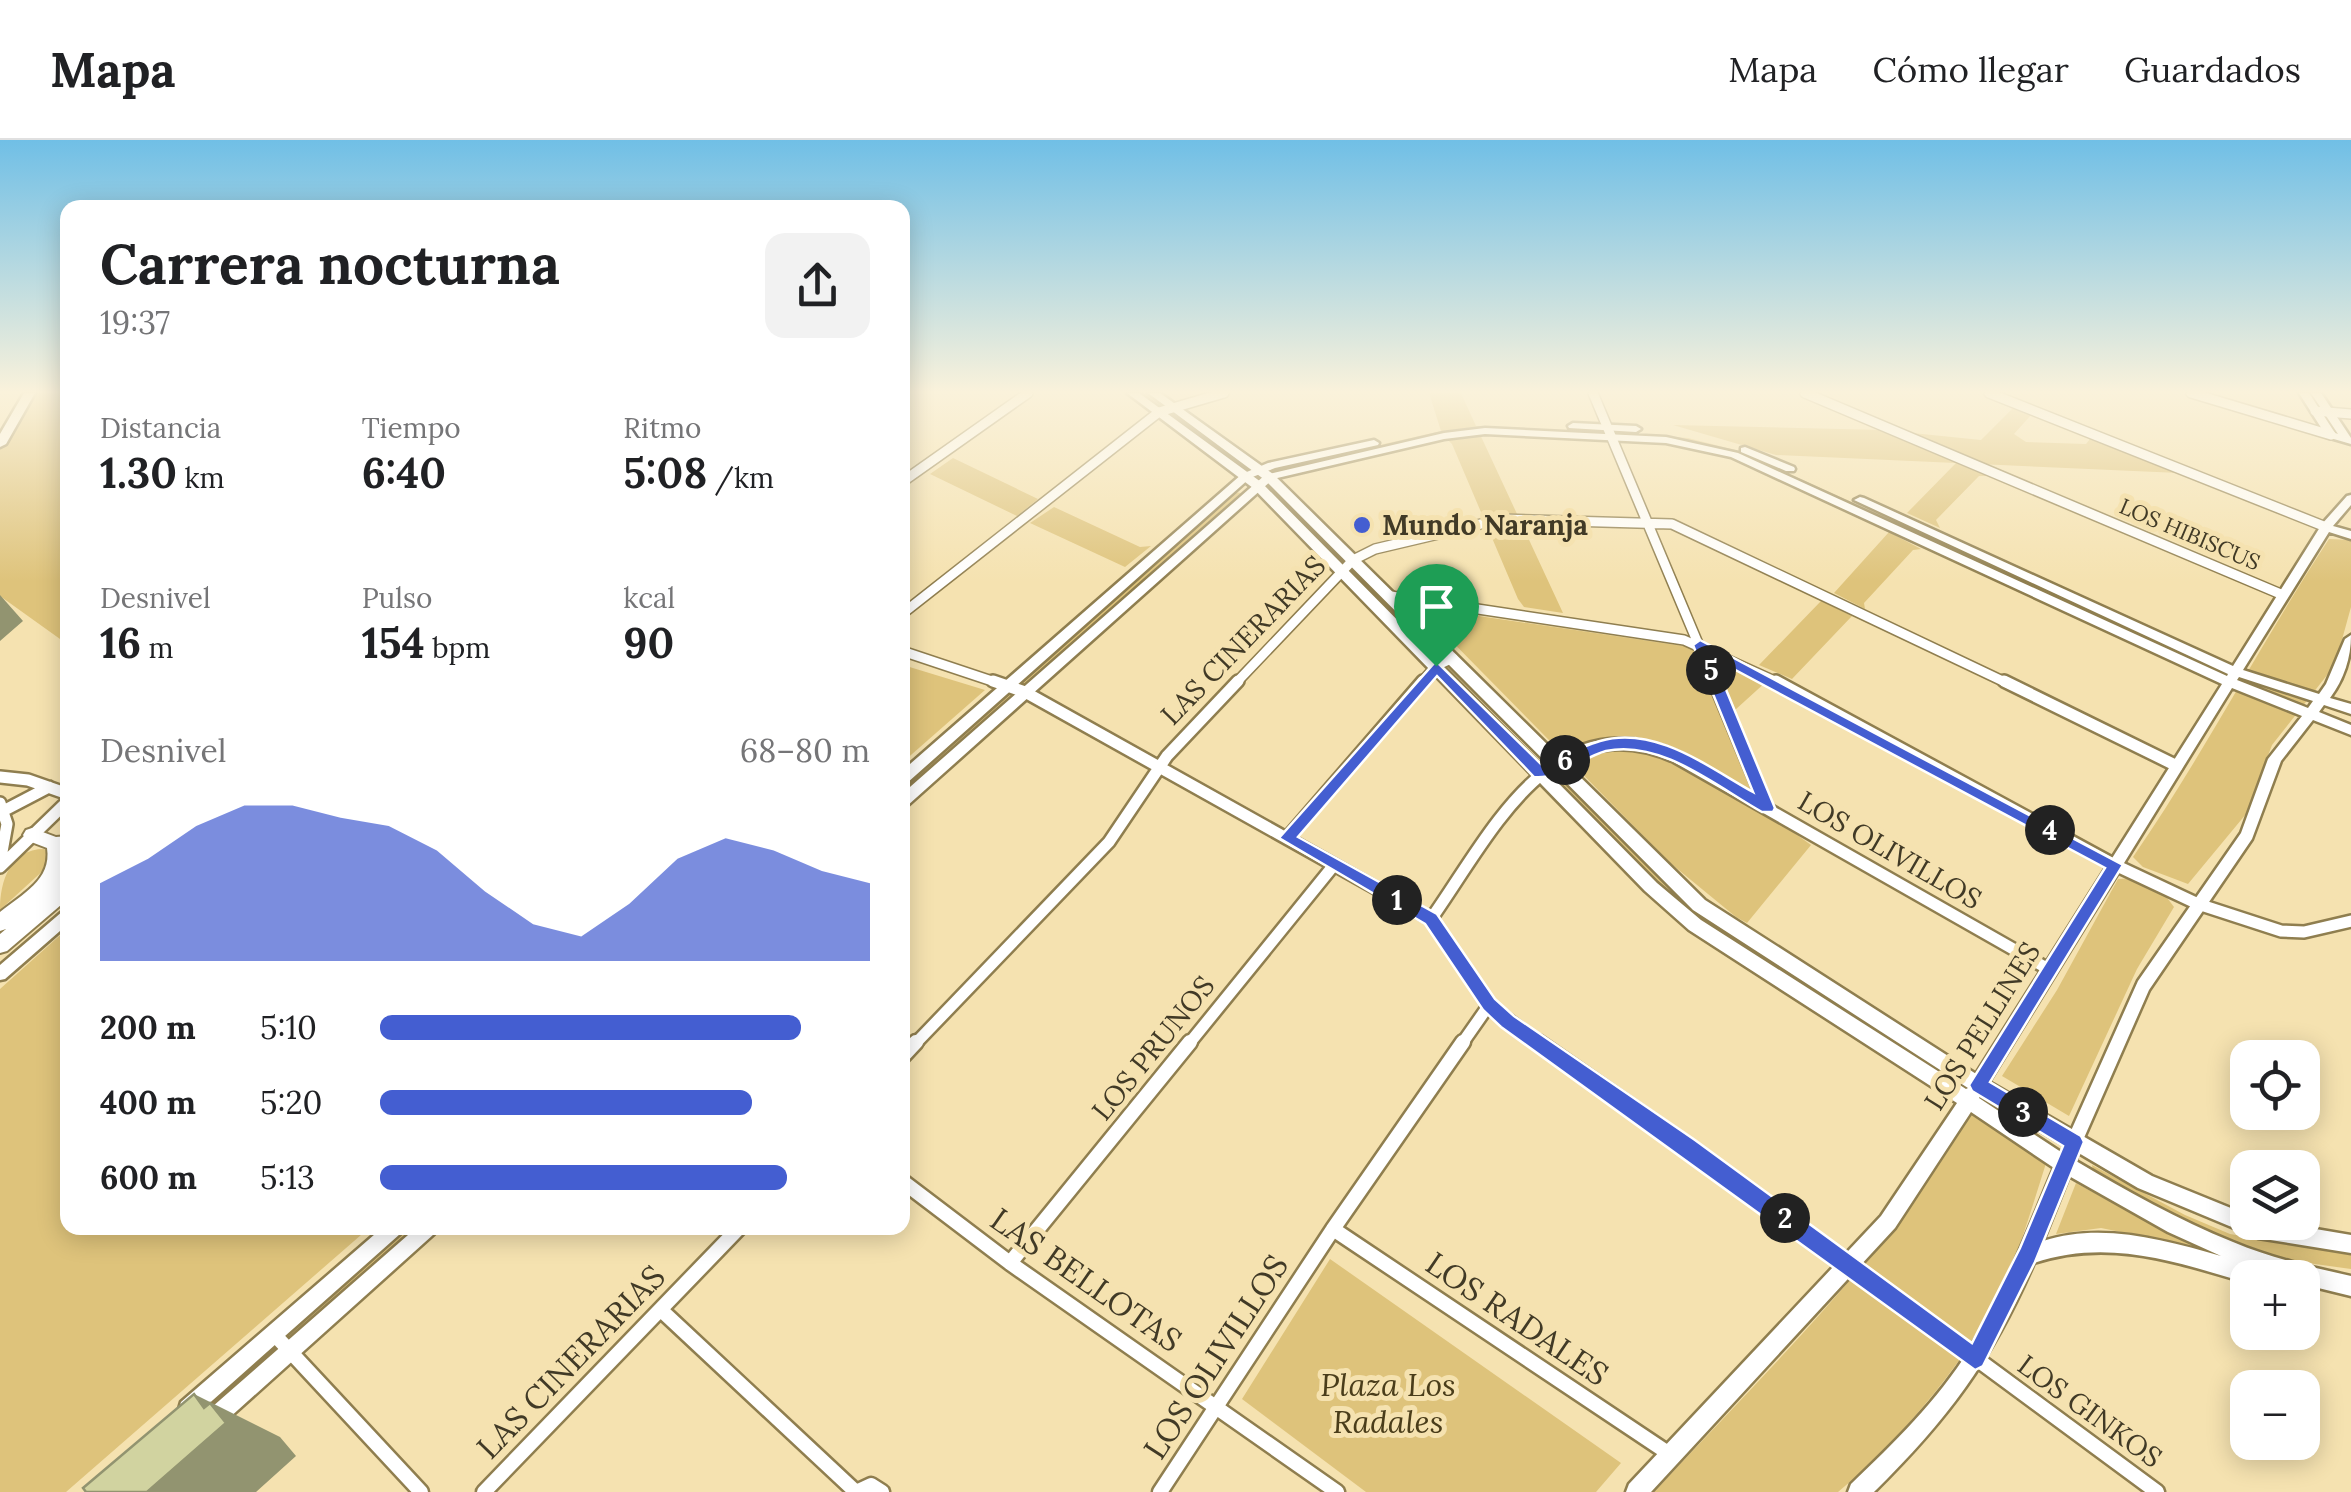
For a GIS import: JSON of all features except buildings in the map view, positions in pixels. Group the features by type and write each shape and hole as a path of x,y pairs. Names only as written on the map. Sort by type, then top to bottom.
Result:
{"main road":[{"path":"1229,456 1258,477 1348,566 1436,666 1548,768"},
{"path":"1348,566 1391,596 1452,658 1684,916 2070,1152 2187,1234 2256,1260"},
{"path":"32,835 60,844"},
{"path":"0,945 59,885 60,850"},
{"path":"0,924 59,885"},
{"name":"LOS PELLINES","path":"1637,1492 1888,1222 1973,1093"},
{"path":"2070,1152 2258,1229 2351,1244"},
{"path":"1858,1492 1910,1443 1975,1359 2028,1255 2070,1152"},
{"path":"2028,1255 2055,1245 2102,1240 2230,1270"},
{"path":"2320,1282 2351,1286"}],"street":[{"path":"910,476 939,456"},
{"path":"910,608 1105,456"},
{"path":"910,771 1258,477 1356,456"},
{"path":"1621,456 1767,808"},
{"path":"1736,456 2351,730"},
{"name":"LOS HIBISCUS","path":"1954,456 2283,595"},
{"path":"2148,456 2351,534"},
{"path":"910,795 1258,477"},
{"name":"LOS PELLINES","path":"1973,1093 2326,527 2351,498"},
{"name":"LAS CINERARIAS","path":"910,1049 1109,842 1158,767 1348,566 1376,549 1502,519 1648,522 1697,532 2177,766"},
{"path":"1391,596 1700,645 2115,865 2198,904 2281,932 2304,932 2351,922"},
{"path":"2070,1152 2144,986 2247,835 2274,759 2323,698 2343,665 2351,639"},
{"name":"LOS GINKOS","path":"910,654 1024,692 1431,919 1489,1005 2157,1492"},
{"path":"1287,838 1436,666 1452,658"},
{"path":"2232,677 2351,708"},
{"name":"LOS OLIVILLOS","path":"1548,768 1604,746 1642,744 1668,752 2050,970"},
{"path":"1431,919 1548,768"},
{"path":"0,777 60,793"},
{"path":"0,865 7,824 2,806 49,787"},
{"path":"0,865 53,820 60,809"},
{"path":"7,824 32,835"},
{"name":"LOS PRUNOS","path":"1010,1263 1334,865"},
{"path":"0,974 60,922"},
{"name":"LOS OLIVILLOS","path":"1160,1492 1332,1229 1489,1005"},
{"name":"LAS BELLOTAS","path":"910,1187 1010,1263 1337,1492"},
{"name":"LOS RADALES","path":"1332,1229 1671,1455"},
{"path":"168,1426 386,1235"},
{"path":"190,1440 420,1235"},
{"name":"LAS CINERARIAS","path":"484,1492 732,1235"},
{"path":"660,1310 856,1492 871,1484 882,1492"},
{"path":"274,1334 421,1492"}],"green space":[{"path":"0,456 60,456 60,639 0,596"},
{"path":"1330,456 1346,456 1281,471 1278,468"},
{"path":"1457,456 1490,456 1563,613 1524,607"},
{"path":"1743,456 2217,668 2215,672"},
{"path":"1800,456 2135,456 2179,473"},
{"path":"953,458 1038,499 1017,516 930,474"},
{"path":"1956,463 1988,476 1979,476 1936,520 1940,528 1907,513"},
{"path":"1235,492 1241,493 910,789 910,780"},
{"path":"1054,507 1140,547 1151,546 1125,567 1030,523"},
{"path":"1889,532 1921,549 1913,550 1864,603 1865,609 1834,593"},
{"path":"2329,539 2351,540 2351,607 2335,665 2272,745 2246,814 2188,884 2143,867 2133,857"},
{"path":"1821,601 1852,616 1792,679 1759,665"},
{"path":"1418,607 1690,647 1767,681 1724,720 1760,808 1811,845 1747,923 1736,917 1669,862"},
{"path":"910,667 985,690 910,756"},
{"path":"1567,780 1675,892 1952,1072 1947,1079 1695,918 1662,890 1560,784"},
{"path":"44,849 49,852 47,867 0,910 9,869 23,854"},
{"path":"2135,878 2162,891 2174,907 2137,969 2069,1116 2002,1076 2057,990 2118,879"},
{"path":"60,935 60,1235 361,1235 66,1492 0,1492 0,989"},
{"path":"1973,1111 2047,1160 2008,1276 1978,1332 1935,1393 1885,1449 1838,1492 1654,1492 1865,1263 1940,1164"},
{"path":"2092,1165 2185,1215 2230,1234 2230,1240 2265,1240 2351,1255 2351,1269 2320,1265 2320,1260 2271,1258 2191,1229 2093,1171"},
{"path":"2076,1183 2195,1247 2101,1228 2056,1234"},
{"path":"397,1235 409,1235 120,1492 107,1492"},
{"name":"Plaza Los Radales","path":"1330,1259 1621,1463 1596,1492 1366,1492 1242,1399"}],"place":[{"name":"Mundo Naranja","path":"1362,525"}],"route":[{"path":"1700,645 1775,681 2115,865 1978,1085 2074,1142 2028,1255 1975,1359 1688,1146 1507,1021 1489,1005 1452,944 1431,919 1287,838 1436,666 1539,772 1604,746 1622,742 1642,744 1668,752 1767,808 1700,645"}]}
